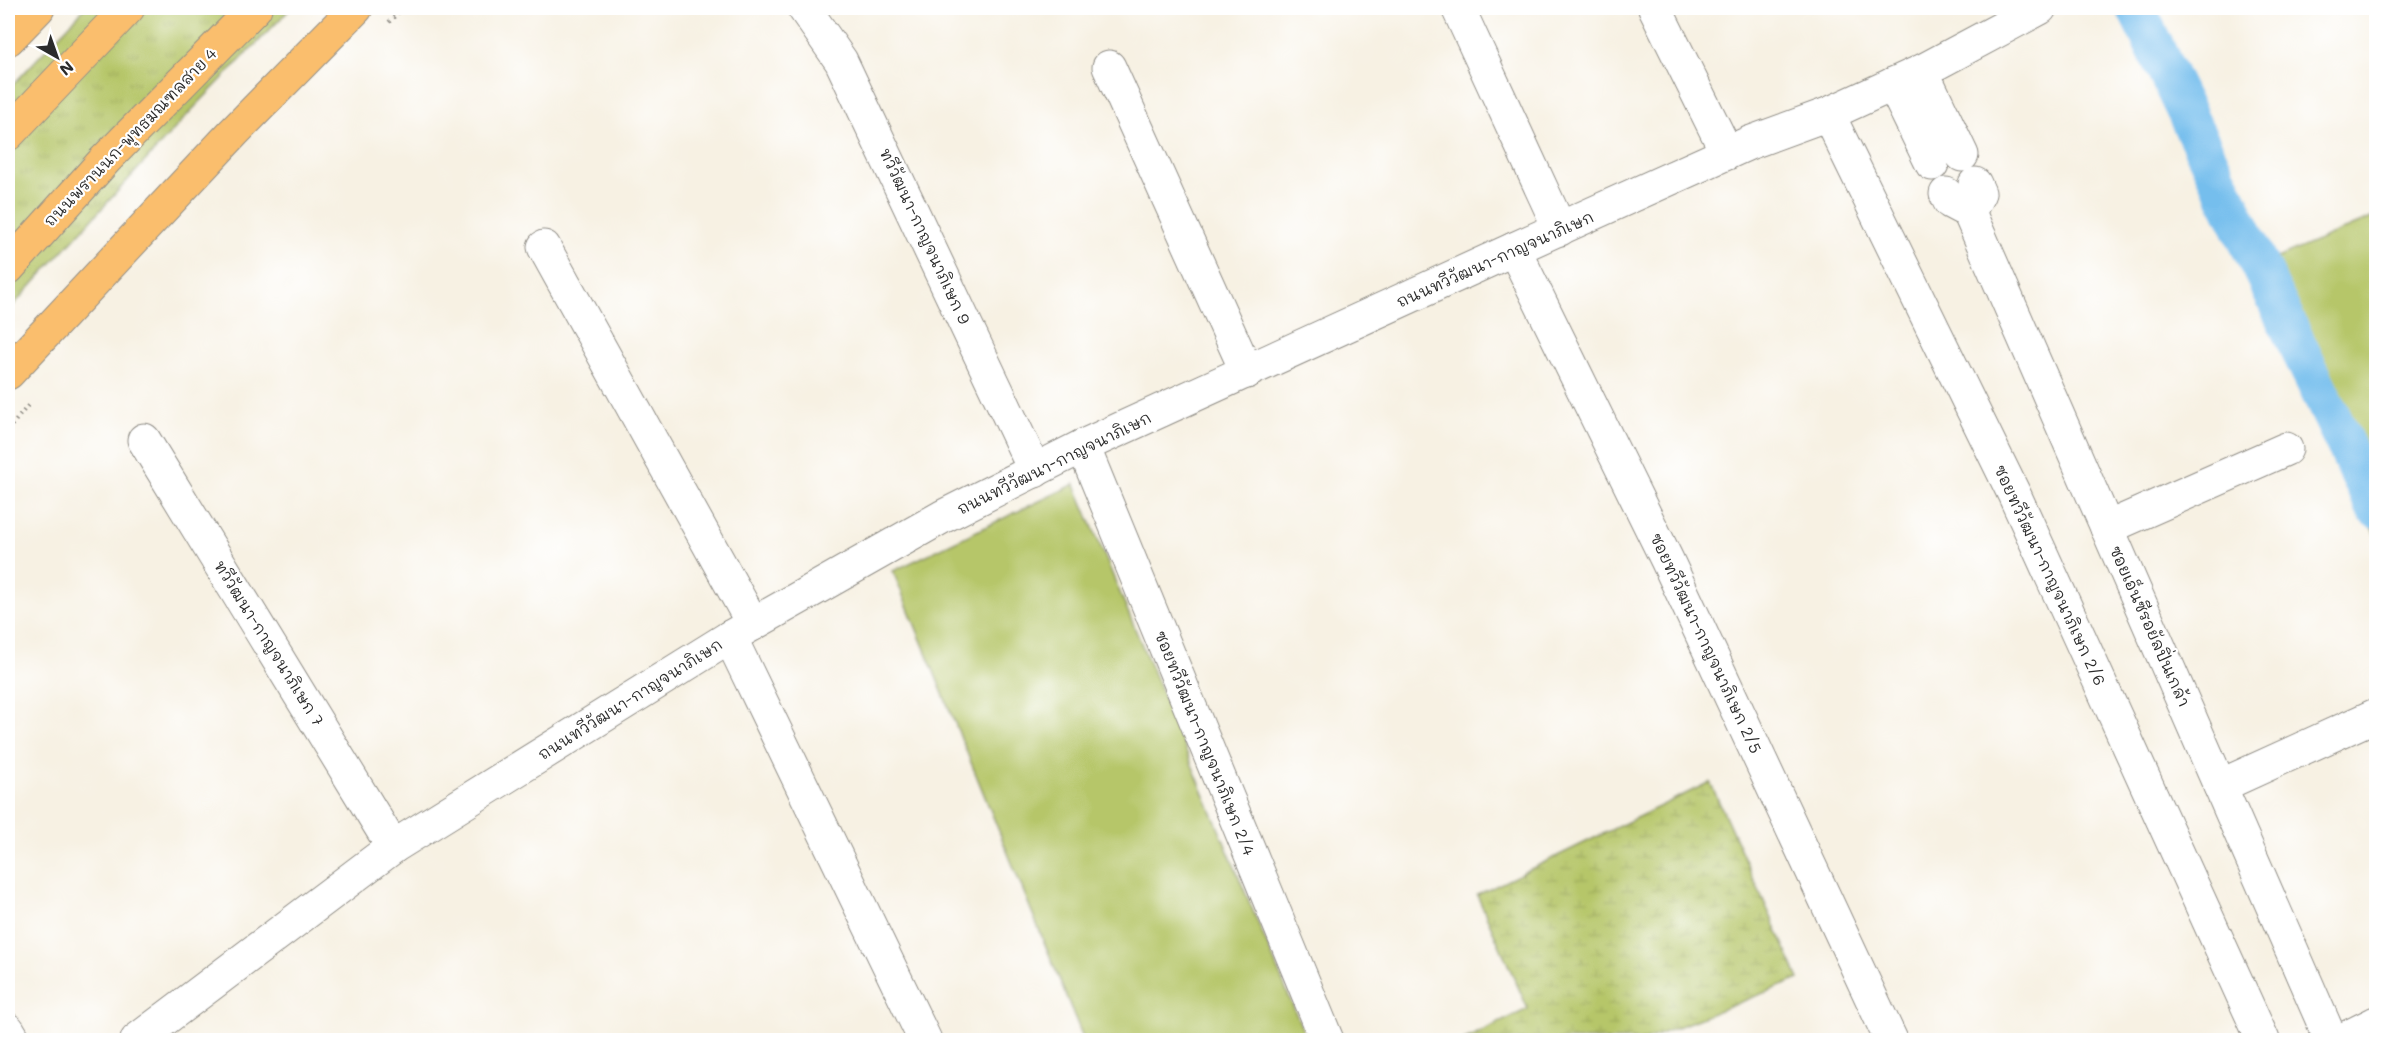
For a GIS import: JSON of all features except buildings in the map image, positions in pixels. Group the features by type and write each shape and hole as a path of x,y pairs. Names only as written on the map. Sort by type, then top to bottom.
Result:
{"main road":[{"path":"8,39 38,8"},
{"path":"8,134 128,8"},
{"name":"ถนนพรานนก-พุทธมณฑลสาย 4","path":"8,267 105,160 255,8"},
{"path":"12,370 234,132 356,8"}],"street":[{"name":"ทวีวัฒนา-กาญจนาภิเษก 9","path":"804,8 841,61 1035,471"},
{"path":"1458,8 1560,229"},
{"path":"1655,8 1727,153"},
{"name":"ถนนทวีวัฒนา-กาญจนาภิเษก","path":"137,1041 393,847 741,630 942,518 1083,446 1514,249 1727,153 1828,114 1907,78 2040,8"},
{"path":"1109,67 1247,372"},
{"name":"ซอยเอ็นซีรอยัลปิ่นเกล้า","path":"1907,78 1957,182 2331,1041"},
{"name":"ซอยทวีวัฒนา-กาญจนาภิเษก 2/6","path":"1828,114 2014,494 2263,1041"},
{"path":"544,247 741,630 925,1041"},
{"name":"ซอยทวีวัฒนา-กาญจนาภิเษก 2/5","path":"1514,249 1667,560 1890,1041"},
{"name":"ทวีวัฒนา-กาญจนาภิเษก 7","path":"144,440 393,847"},
{"name":"ซอยทวีวัฒนา-กาญจนาภิเษก 2/4","path":"1083,446 1327,1041"},
{"path":"2107,528 2286,449"},
{"path":"2220,786 2376,715"},
{"path":"2342,1041 2376,1023"},
{"path":"8,1030 14,1041"}],"green space":[{"path":"85,8 291,8 191,111 8,311 8,90"},
{"path":"2376,216 2376,535 2249,270"},
{"path":"1075,484 1307,1040 1084,1040 893,571"},
{"path":"1710,782 1799,979 1645,1040 1463,1040 1528,1009 1477,895"}],"waterway":[{"path":"2136,8 2376,509"}]}
